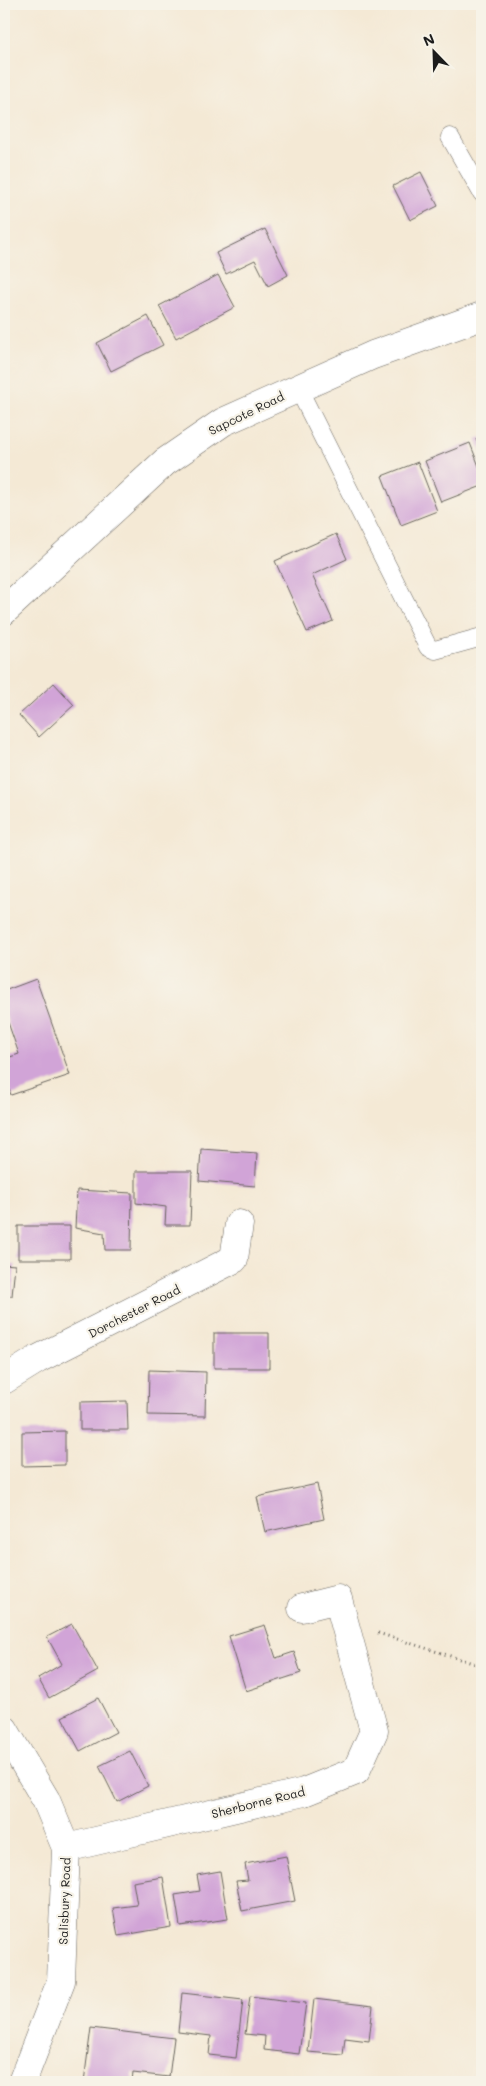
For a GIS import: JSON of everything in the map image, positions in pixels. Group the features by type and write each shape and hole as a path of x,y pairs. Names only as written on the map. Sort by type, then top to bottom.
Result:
{"street":[{"name":"Sapcote Road","path":"4,611 165,462 223,422 373,355 482,316"},
{"name":"Dorchester Road","path":"4,1380 38,1359 234,1259 239,1224"},
{"name":"Sherborne Road","path":"66,1848 304,1792 356,1771 374,1731 338,1599 302,1608"},
{"name":"Salisbury Road","path":"4,1729 46,1800 66,1848 61,1981 24,2082"}],"lane":[{"path":"450,137 482,193"},
{"path":"298,388 428,647 435,650 482,637"}],"path":[{"path":"346,1624 482,1666"}],"building":[{"path":"421,172 438,206 410,220 393,186"},
{"path":"265,229 288,275 268,286 255,260 226,274 216,253"},
{"path":"218,275 235,307 176,338 159,306"},
{"path":"148,316 163,345 111,371 97,343"},
{"path":"482,437 482,454 476,439"},
{"path":"470,443 482,474 482,486 441,502 425,461"},
{"path":"418,462 437,511 401,525 382,476"},
{"path":"336,534 347,559 312,575 333,621 307,632 275,561"},
{"path":"54,683 74,705 39,737 19,715"},
{"path":"36,979 70,1075 11,1095 4,1074 4,1059 19,1054 4,1011 4,991"},
{"path":"201,1149 257,1153 255,1186 199,1181"},
{"path":"136,1171 192,1171 190,1225 165,1225 166,1207 136,1203"},
{"path":"77,1190 132,1193 131,1250 105,1250 104,1233 75,1228"},
{"path":"18,1226 70,1226 70,1259 18,1259"},
{"path":"4,1264 15,1265 12,1296 4,1296"},
{"path":"214,1333 269,1333 269,1368 214,1368"},
{"path":"149,1370 206,1372 205,1416 148,1415"},
{"path":"127,1401 128,1430 80,1430 80,1402"},
{"path":"65,1431 65,1465 22,1466 22,1432"},
{"path":"317,1484 324,1519 265,1532 257,1497"},
{"path":"72,1624 98,1671 49,1698 38,1678 62,1664 47,1637"},
{"path":"265,1625 276,1658 294,1652 301,1673 246,1691 229,1636"},
{"path":"98,1698 116,1732 80,1751 62,1717"},
{"path":"130,1751 148,1786 117,1802 99,1766"},
{"path":"286,1856 295,1901 242,1911 236,1881 248,1880 245,1864"},
{"path":"220,1871 228,1919 180,1926 175,1895 200,1891 197,1875"},
{"path":"163,1877 171,1927 118,1936 113,1908 137,1905 133,1882"},
{"path":"182,1993 243,2000 236,2058 209,2055 211,2036 178,2032"},
{"path":"250,1996 306,2003 299,2054 264,2050 265,2036 245,2034"},
{"path":"314,1999 373,2006 369,2041 345,2038 343,2055 308,2052"},
{"path":"91,2028 174,2038 169,2077 133,2073 132,2082 84,2082"}]}
